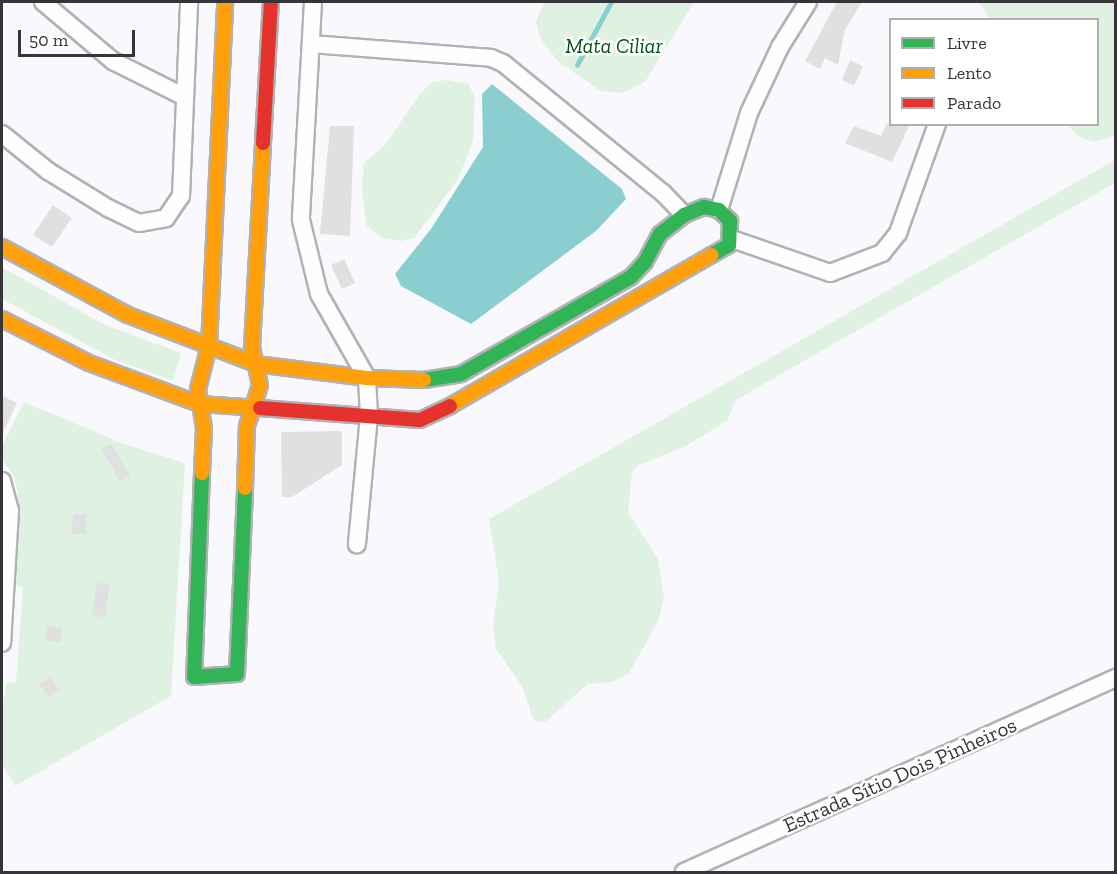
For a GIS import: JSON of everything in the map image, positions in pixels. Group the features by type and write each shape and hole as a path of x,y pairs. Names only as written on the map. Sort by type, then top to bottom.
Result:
{"street":[{"path":"43,2 113,61 185,97"},
{"path":"2,134 77,190 139,223 153,223 173,212 182,196 189,2"},
{"path":"225,2 209,346 200,375 199,404 204,428 194,677 237,675 249,410 260,385 252,347 271,2"},
{"path":"313,2 301,220 303,239 319,294 367,378 369,416 357,544"},
{"path":"719,210 749,113 780,46 808,2"},
{"path":"311,44 491,58 503,63 663,193 684,214"},
{"path":"732,239 830,273 882,253 898,233 936,126"},
{"path":"2,247 79,292 256,364 367,378 435,380 461,374 631,277 645,262 660,234 684,214 704,207 719,210 730,221 732,239 729,245 430,418 249,410 199,404 89,363 2,319"},
{"path":"2,481 10,510 2,643"},
{"name":"Estrada Sítio Dois Pinheiros","path":"684,873 1116,678"}],"green space":[{"name":"Mata Ciliar","path":"544,2 694,2 645,82 623,93 600,91 558,61 540,38 536,22"},
{"path":"978,2 1115,2 1115,136 1094,142 1079,137 1069,126 1099,126 1099,18 989,18"},
{"path":"447,80 468,84 475,97 473,140 465,162 458,179 414,238 401,241 382,238 366,225 362,189 364,163 384,146 420,94 432,82"},
{"path":"1115,160 1115,183 736,400 727,421 686,446 637,466 632,472 628,512 658,559 664,598 658,622 629,673 613,682 588,684 545,722 534,721 522,686 496,649 493,626 499,581 489,519"},
{"path":"2,267 103,324 181,353 173,381 113,359 2,299"},
{"path":"24,402 124,444 185,463 171,696 15,786 2,764 2,707 7,683 16,682 23,587 13,585 18,493 13,474 2,460 2,446"}],"water":[{"path":"492,84 622,189 626,199 596,231 471,324 401,286 395,274 431,229 483,147 482,94"}],"building":[{"path":"837,2 862,2 845,30 838,65 825,58 820,69 805,61"},
{"path":"850,60 863,66 854,86 842,80"},
{"path":"886,124 909,126 892,162 845,143 854,126 881,136"},
{"path":"330,126 354,126 350,236 320,234"},
{"path":"53,205 72,218 52,247 33,235"},
{"path":"344,259 355,283 342,289 331,265"},
{"path":"2,396 17,403 2,434"},
{"path":"342,431 342,465 292,497 282,497 281,432"},
{"path":"112,444 130,476 120,482 102,449"},
{"path":"73,514 86,514 86,534 72,534"},
{"path":"97,583 110,584 105,618 92,614"},
{"path":"47,625 62,628 60,642 45,640"},
{"path":"49,677 59,689 50,697 39,685"}],"waterway":[{"path":"577,65 611,2"}],"traffic: fast":[{"path":"424,380 461,374 631,277 645,262 660,234 684,215 704,207 719,210 730,221 729,245 712,255"},
{"path":"202,473 194,677 237,674 245,488"}],"traffic: slow":[{"path":"202,473 204,428 198,389 209,346 225,2"},
{"path":"245,488 247,426 260,385 252,347 263,143"},
{"path":"2,247 128,315 256,364 367,378 424,380"},
{"path":"450,406 712,255"},
{"path":"2,319 89,363 199,404 260,408"}],"traffic: jam":[{"path":"263,143 271,2"},
{"path":"260,408 420,420 450,406"}]}
